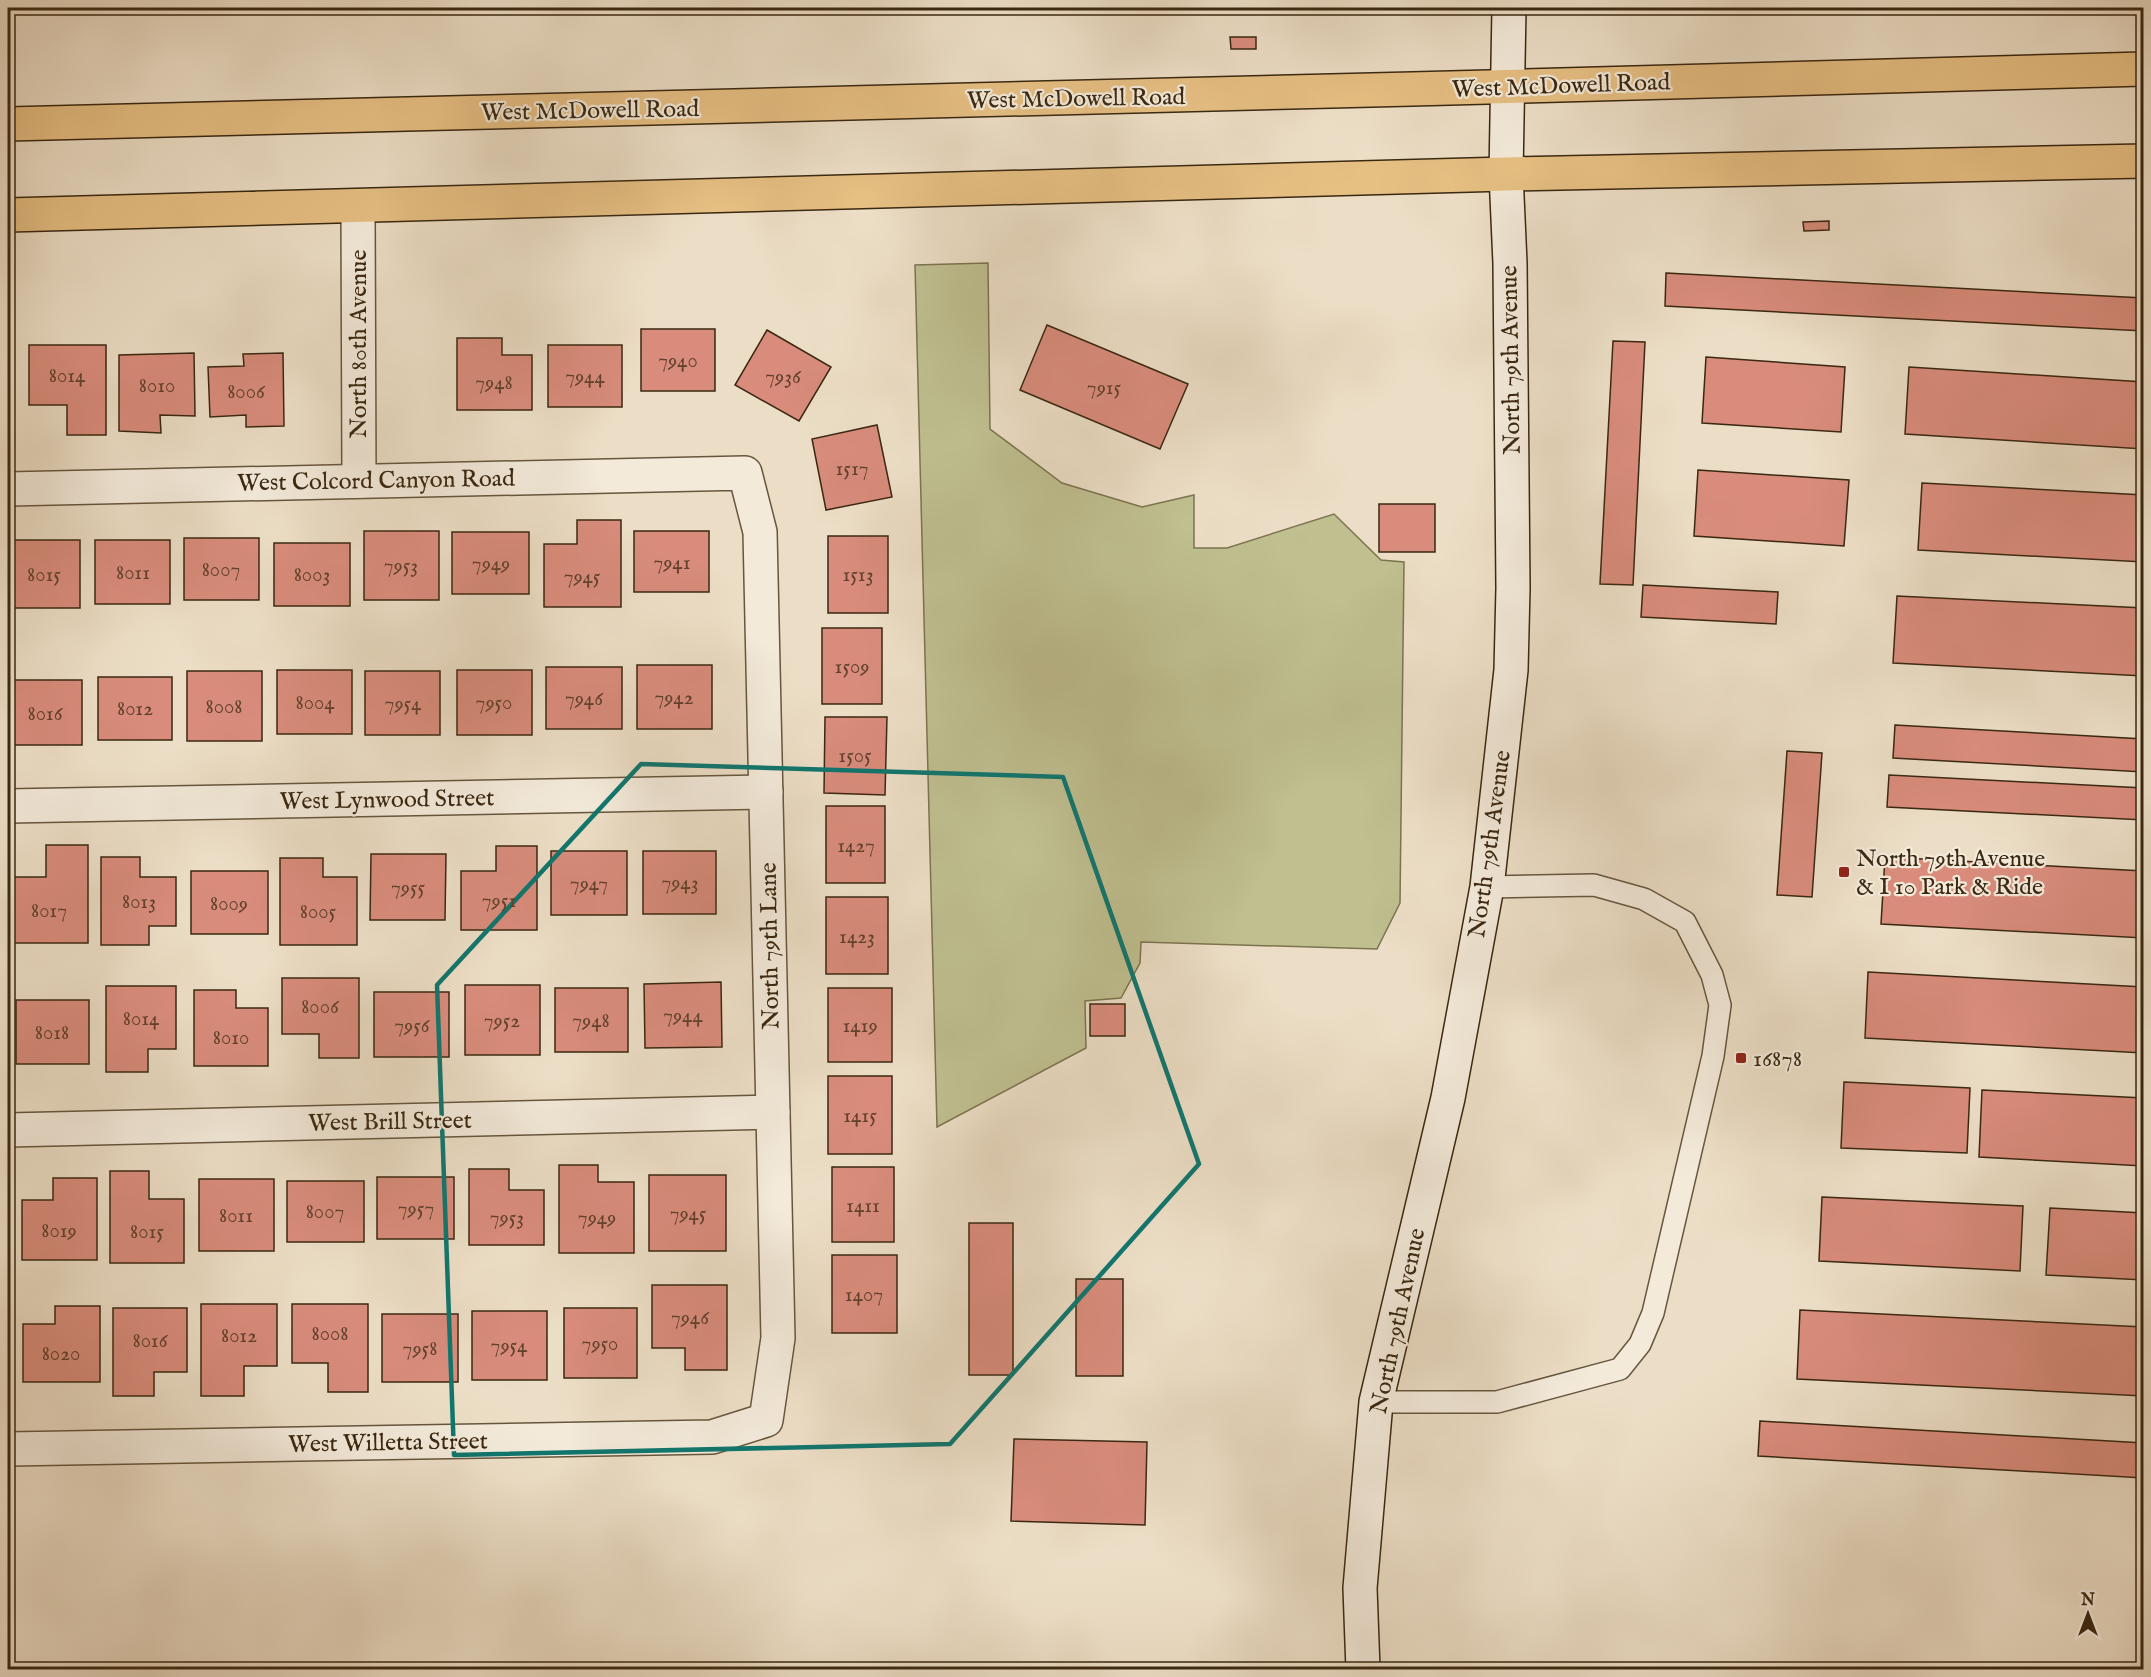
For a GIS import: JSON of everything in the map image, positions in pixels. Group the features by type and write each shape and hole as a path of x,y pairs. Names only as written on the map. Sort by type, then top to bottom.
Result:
{"main road":[{"name":"West McDowell Road","path":"8,124 2144,69"},
{"path":"8,215 1506,174 2144,161"}],"street":[{"name":"North 79th Avenue","path":"1363,1670 1360,1588 1376,1402 1448,1098 1487,887 1511,670 1513,588 1511,379 1506,174 1509,8"},
{"name":"North 80th Avenue","path":"358,206 359,481"},
{"name":"West Colcord Canyon Road","path":"8,489 745,473"},
{"name":"North 79th Lane","path":"745,473 760,532 766,792 778,1338 766,1420"},
{"name":"West Lynwood Street","path":"8,806 766,792"},
{"name":"West Brill Street","path":"8,1130 773,1112"},
{"name":"West Willetta Street","path":"8,1449 712,1437 766,1420"}],"lane":[{"path":"1376,1402 1497,1402 1620,1369 1641,1344 1653,1313 1713,1056 1720,1005 1712,975 1685,922 1644,899 1594,885 1487,887"}],"highlighted area":[{"path":"641,764 1063,777 1199,1164 950,1444 454,1455 437,985"}],"green space":[{"path":"988,263 990,429 1062,483 1142,507 1194,495 1194,548 1227,548 1334,514 1381,560 1404,562 1400,903 1377,949 1141,942 1140,963 1121,998 1085,1001 1086,1048 937,1127 915,265"}],"building":[{"path":"1230,37 1256,37 1256,49 1231,49"},
{"path":"1829,221 1829,230 1804,231 1803,222"},
{"path":"1666,273 2144,298 2144,331 1665,306"},
{"path":"1047,325 1188,384 1160,449 1020,390"},
{"path":"641,329 715,329 715,391 641,391"},
{"path":"767,330 831,367 799,421 735,385"},
{"path":"457,338 502,338 502,355 532,355 532,410 457,410"},
{"path":"1613,341 1645,342 1633,585 1600,584"},
{"path":"29,345 106,345 106,435 67,435 67,405 29,405"},
{"path":"548,345 622,345 622,407 548,407"},
{"path":"194,353 195,416 160,415 161,433 119,431 119,355"},
{"path":"283,353 284,426 246,427 246,415 210,417 208,367 244,366 243,354"},
{"path":"1706,357 1845,367 1841,432 1702,423"},
{"path":"8,359 13,359 13,427 8,427"},
{"path":"1909,367 2144,382 2144,449 1905,434"},
{"path":"877,425 892,497 826,510 812,439"},
{"path":"1698,470 1849,480 1844,546 1694,536"},
{"path":"1922,483 2144,495 2144,562 1918,550"},
{"path":"1379,504 1435,504 1435,552 1379,552"},
{"path":"577,520 621,520 621,607 544,607 544,544 577,544"},
{"path":"364,531 439,531 439,600 364,600"},
{"path":"634,531 709,531 709,592 634,592"},
{"path":"452,532 529,532 529,594 452,594"},
{"path":"828,536 888,536 888,613 828,613"},
{"path":"184,538 259,538 259,600 184,600"},
{"path":"8,540 80,540 80,608 8,608"},
{"path":"95,540 170,540 170,604 95,604"},
{"path":"274,543 350,543 350,606 274,606"},
{"path":"1643,585 1778,592 1776,624 1641,617"},
{"path":"1897,596 2144,608 2144,676 1893,663"},
{"path":"822,628 882,628 882,704 822,704"},
{"path":"637,665 712,665 712,729 637,729"},
{"path":"546,667 622,667 622,729 546,729"},
{"path":"277,670 352,670 352,734 277,734"},
{"path":"457,670 532,670 532,735 457,735"},
{"path":"187,671 262,671 262,741 187,741"},
{"path":"365,671 440,671 440,735 365,735"},
{"path":"98,677 172,677 172,740 98,740"},
{"path":"8,680 82,680 82,745 8,745"},
{"path":"825,717 887,717 885,795 824,793"},
{"path":"1895,725 2144,739 2144,772 1893,758"},
{"path":"1787,751 1822,753 1812,897 1777,895"},
{"path":"1889,775 2144,788 2144,820 1887,807"},
{"path":"826,806 885,806 885,883 826,883"},
{"path":"46,845 88,845 88,943 9,943 9,877 46,877"},
{"path":"496,846 537,846 537,930 461,930 461,871 496,871"},
{"path":"551,851 627,851 627,915 551,915"},
{"path":"643,851 716,851 716,914 643,914"},
{"path":"371,854 446,854 445,920 370,920"},
{"path":"101,857 140,857 140,877 176,877 176,926 149,926 149,945 101,945"},
{"path":"1885,857 2144,871 2144,938 1881,924"},
{"path":"280,858 323,858 323,877 357,877 357,945 280,945"},
{"path":"191,871 268,871 268,934 191,934"},
{"path":"826,897 888,897 888,974 826,974"},
{"path":"1868,972 2144,987 2144,1053 1865,1038"},
{"path":"282,978 359,978 359,1058 319,1058 319,1034 282,1034"},
{"path":"721,982 722,1047 645,1048 644,984"},
{"path":"465,985 540,985 540,1055 465,1055"},
{"path":"106,986 176,986 176,1049 148,1049 148,1072 106,1072"},
{"path":"555,988 628,988 628,1052 555,1052"},
{"path":"828,988 892,988 892,1062 828,1062"},
{"path":"194,990 236,990 236,1008 268,1008 268,1066 194,1066"},
{"path":"374,992 449,992 449,1057 374,1057"},
{"path":"16,1000 89,1000 89,1064 16,1064"},
{"path":"1090,1004 1125,1004 1125,1036 1090,1036"},
{"path":"828,1076 892,1076 892,1154 828,1154"},
{"path":"1844,1082 1970,1088 1967,1153 1841,1148"},
{"path":"1982,1090 2144,1098 2144,1166 1979,1157"},
{"path":"559,1165 598,1165 598,1182 634,1182 634,1253 559,1253"},
{"path":"832,1167 894,1167 894,1242 832,1242"},
{"path":"469,1169 509,1169 509,1190 544,1190 544,1245 469,1245"},
{"path":"110,1171 149,1171 149,1199 184,1199 184,1263 110,1263"},
{"path":"649,1175 726,1175 726,1251 649,1251"},
{"path":"377,1177 454,1177 454,1239 377,1239"},
{"path":"53,1178 97,1178 97,1260 22,1260 22,1200 53,1200"},
{"path":"199,1179 274,1179 274,1251 199,1251"},
{"path":"287,1181 364,1181 364,1242 287,1242"},
{"path":"1822,1197 2023,1206 2020,1271 1819,1261"},
{"path":"2050,1208 2144,1213 2144,1280 2046,1275"},
{"path":"969,1223 1013,1223 1013,1375 969,1375"},
{"path":"832,1255 897,1255 897,1333 832,1333"},
{"path":"1076,1279 1123,1279 1123,1376 1076,1376"},
{"path":"652,1285 727,1285 727,1370 685,1370 685,1348 652,1348"},
{"path":"201,1304 277,1304 277,1366 244,1366 244,1396 201,1396"},
{"path":"292,1304 368,1304 368,1392 328,1392 328,1363 292,1363"},
{"path":"55,1306 100,1306 100,1382 23,1382 23,1324 55,1324"},
{"path":"113,1308 187,1308 187,1372 154,1372 154,1396 113,1396"},
{"path":"564,1308 637,1308 637,1378 564,1378"},
{"path":"1800,1310 2144,1327 2144,1396 1797,1379"},
{"path":"472,1311 547,1311 547,1380 472,1380"},
{"path":"382,1314 458,1314 458,1382 382,1382"},
{"path":"9,1322 9,1390 8,1390"},
{"path":"1760,1421 2144,1443 2144,1478 1758,1456"},
{"path":"1014,1439 1147,1442 1145,1525 1011,1521"}],"place":[{"name":"North 79th Avenue & I 10 Park & Ride","path":"1844,872"},
{"name":"16878","path":"1741,1058"}]}
